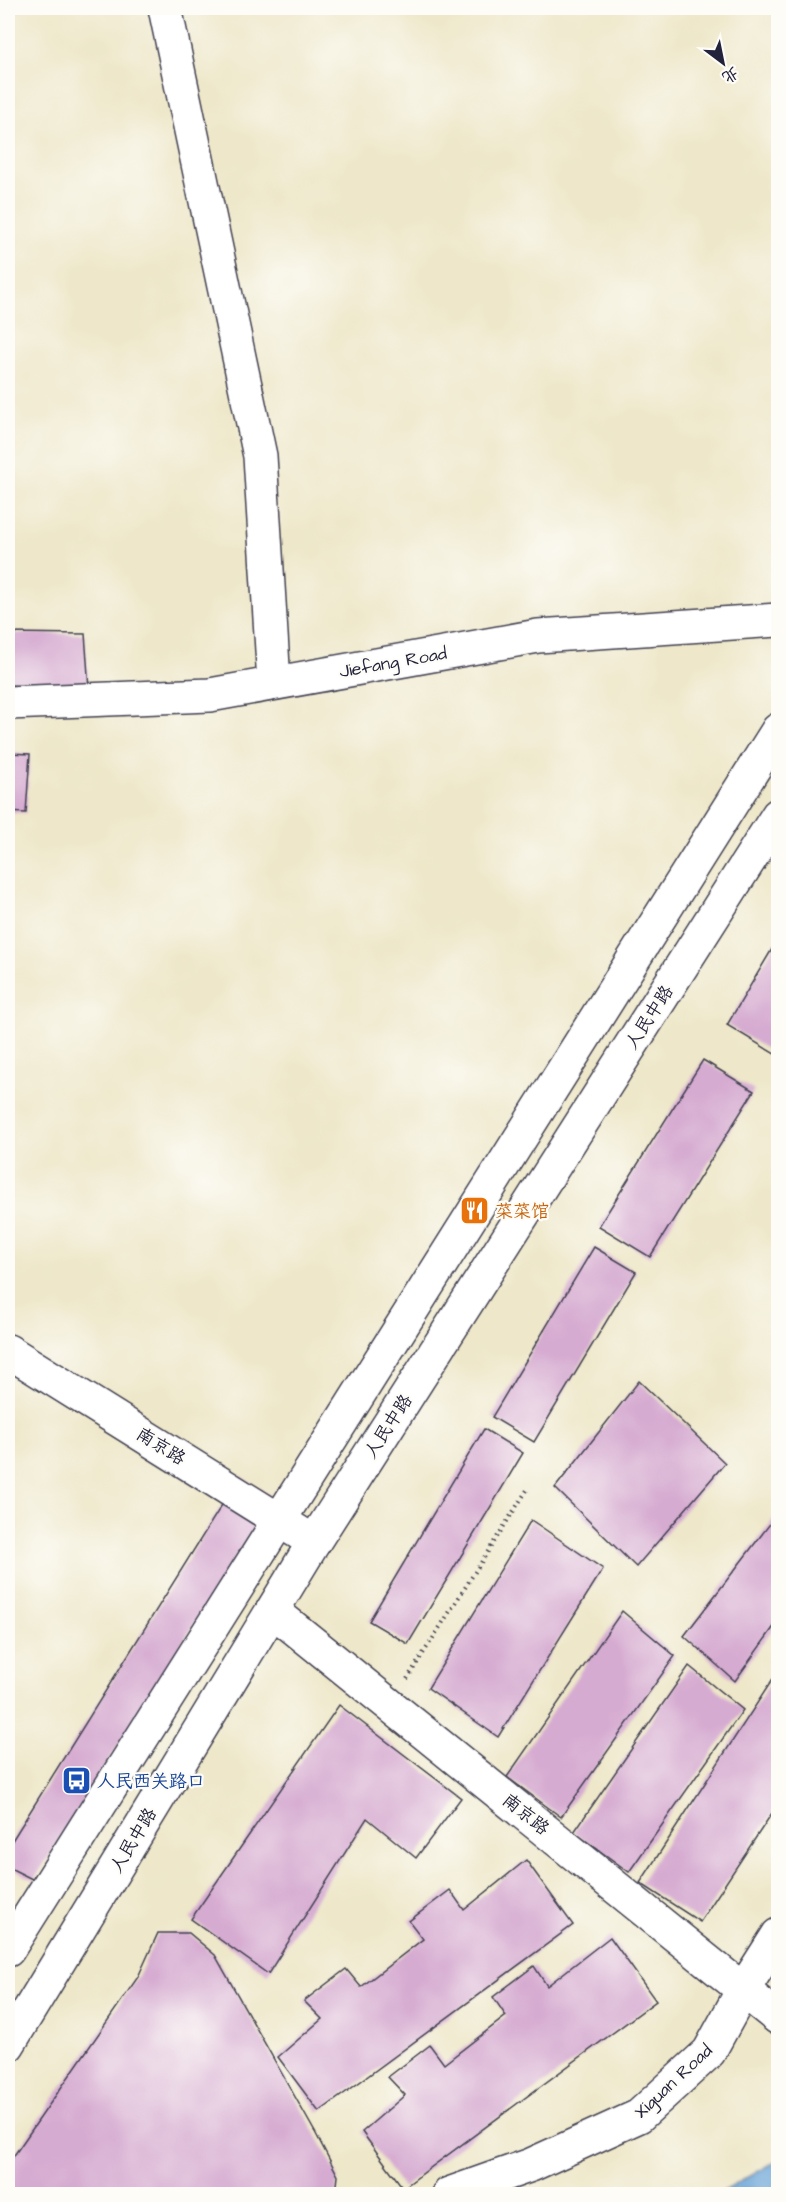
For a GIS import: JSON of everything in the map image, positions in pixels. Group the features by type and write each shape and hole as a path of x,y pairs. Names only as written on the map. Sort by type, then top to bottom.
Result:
{"street":[{"path":"165,8 260,456 274,683"},
{"name":"Jiefang Road","path":"8,703 210,696 537,636 778,620"},
{"path":"8,1950 778,730"},
{"name":"人民中路","path":"8,2045 314,1542 778,815"},
{"name":"南京路","path":"8,1351 314,1542"},
{"name":"南京路","path":"273,1611 778,2018"},
{"name":"Xiguan Road","path":"450,2194 531,2165 639,2116 709,2052 743,1989 778,1935"}],"path":[{"path":"390,1706 527,1490"}],"water":[{"path":"778,2160 778,2194 719,2194"}],"building":[{"path":"8,633 85,634 89,689 8,685"},
{"path":"8,753 30,754 26,813 8,812"},
{"path":"778,939 778,1056 727,1025"},
{"path":"703,1060 754,1091 650,1257 599,1226"},
{"path":"594,1247 636,1272 534,1442 492,1417"},
{"path":"639,1381 725,1463 636,1567 555,1488"},
{"path":"484,1429 523,1453 408,1644 369,1621"},
{"path":"240,1476 273,1498 34,1880 8,1867 8,1847"},
{"path":"776,1516 778,1518 778,1621 735,1681 684,1636"},
{"path":"531,1520 603,1569 498,1737 428,1688"},
{"path":"622,1611 675,1656 561,1817 507,1777"},
{"path":"689,1666 743,1710 629,1872 574,1832"},
{"path":"778,1671 778,1804 700,1922 640,1883"},
{"path":"339,1705 461,1798 416,1858 367,1818 268,1974 191,1919"},
{"path":"526,1860 573,1925 319,2112 278,2057 322,2019 304,2001 346,1969 361,1987 423,1939 409,1921 450,1890 464,1910"},
{"path":"158,1933 189,1933 215,1955 338,2176 336,2194 8,2194 8,2164 138,1977"},
{"path":"610,1937 656,2001 403,2188 362,2132 405,2095 388,2077 430,2045 444,2064 506,2016 493,1997 534,1966 547,1986"}],"place":[{"name":"菜菜馆","path":"474,1211"},
{"name":"人民西关路口","path":"76,1781"}]}
